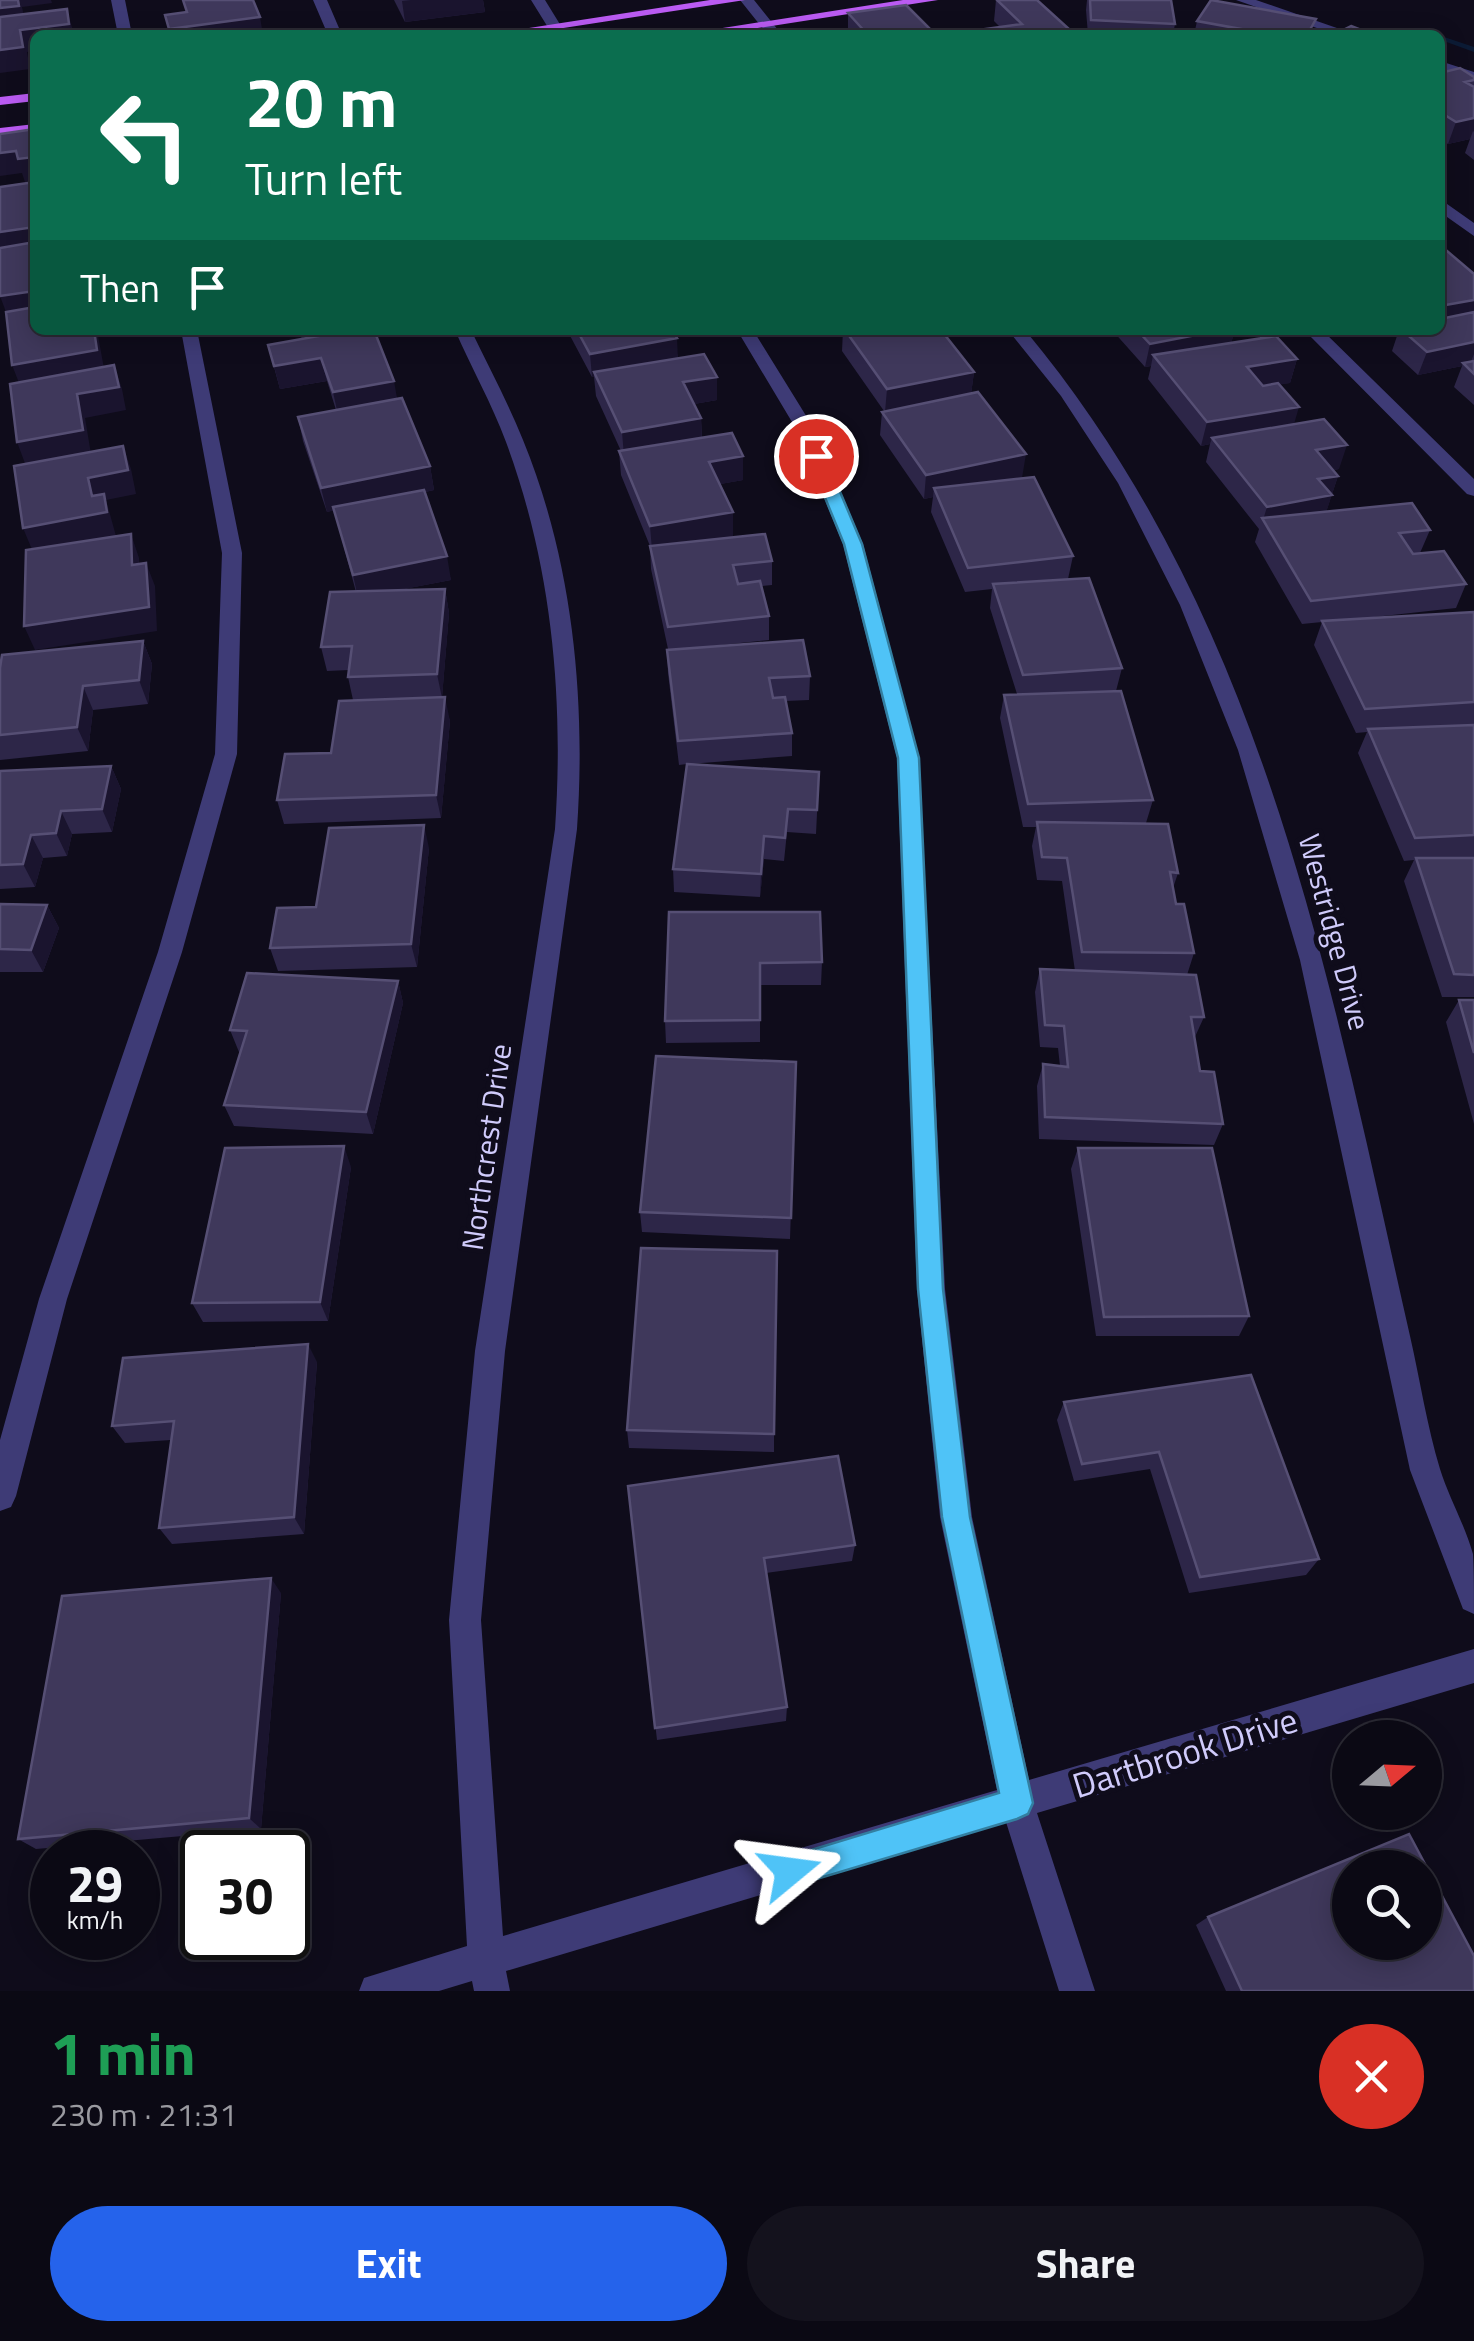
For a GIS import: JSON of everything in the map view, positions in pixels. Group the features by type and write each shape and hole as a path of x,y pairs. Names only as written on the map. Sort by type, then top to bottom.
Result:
{"main road":[{"path":"526,30 738,0"},
{"path":"771,29 931,0"},
{"path":"0,102 30,98"},
{"path":"0,132 30,129"}],"street":[{"path":"118,0 123,30"},
{"path":"320,0 333,30"},
{"path":"538,0 554,26"},
{"path":"746,0 771,29"},
{"path":"1242,0 1335,30"},
{"path":"1445,68 1474,77"},
{"path":"1445,208 1474,231"},
{"path":"0,1496 53,1299 170,952 226,754 232,553 190,335"},
{"name":"Northcrest Drive","path":"465,335 515,442 551,564 566,662 570,770 566,829 490,1351 466,1620 489,1976"},
{"path":"748,335 804,427 853,544 908,758 930,1289 956,1517 1017,1803 1077,1991"},
{"name":"Westridge Drive","path":"1020,335 1068,393 1127,482 1190,606 1249,750 1312,960 1425,1470 1474,1598"},
{"path":"1317,335 1474,490"},
{"name":"Dartbrook Drive","path":"378,1991 489,1976 1017,1803 1474,1666"}],"building":[{"path":"0,0 18,0 19,6 0,8"},
{"path":"183,0 253,0 260,17 169,29 165,15 187,12"},
{"path":"997,0 1037,0 1070,30 979,30 1022,24"},
{"path":"1090,0 1171,0 1175,24 1091,20"},
{"path":"1211,0 1316,19 1310,30 1246,30 1197,21"},
{"path":"906,5 931,30 863,30 848,13"},
{"path":"67,9 69,24 20,30 23,47 0,50 0,17"},
{"path":"1460,68 1474,77 1465,82 1474,87 1474,118 1456,122 1445,115 1445,72"},
{"path":"30,130 30,158 18,159 16,151 0,153 0,134"},
{"path":"30,183 30,228 0,232 0,187"},
{"path":"30,243 30,292 0,296 0,248"},
{"path":"1445,249 1474,274 1474,300 1445,305"},
{"path":"30,308 30,335 95,335 97,350 12,365 6,312"},
{"path":"1474,312 1474,342 1427,352 1408,335 1445,335 1445,318"},
{"path":"324,335 376,335 394,381 333,392 321,358 274,366 268,345"},
{"path":"580,335 677,338 590,354"},
{"path":"849,335 945,335 974,372 887,389"},
{"path":"1142,335 1196,335 1150,344"},
{"path":"1276,336 1297,359 1247,367 1263,386 1278,383 1299,407 1207,422 1153,355"},
{"path":"704,354 717,377 683,382 701,418 622,432 594,372"},
{"path":"1474,361 1474,374 1463,363"},
{"path":"114,365 119,387 77,394 83,430 17,442 10,384"},
{"path":"978,392 1026,454 926,475 882,412"},
{"path":"402,398 430,466 321,488 298,417"},
{"path":"1324,419 1347,445 1316,450 1338,476 1318,479 1332,495 1267,507 1212,438"},
{"path":"732,433 743,456 709,462 733,512 650,526 619,451"},
{"path":"123,446 128,470 88,478 92,496 104,494 107,512 23,528 14,466"},
{"path":"1034,477 1073,556 968,568 934,488"},
{"path":"424,490 447,556 353,575 333,507"},
{"path":"1412,503 1430,530 1399,533 1413,554 1444,551 1466,584 1311,601 1262,518"},
{"path":"131,534 132,565 146,563 149,607 24,626 26,550"},
{"path":"765,534 772,561 733,565 738,584 760,581 769,616 668,627 650,546"},
{"path":"1089,578 1122,668 1023,675 993,584"},
{"path":"445,589 437,674 348,677 352,646 321,647 330,592"},
{"path":"1474,612 1474,702 1365,709 1322,621"},
{"path":"803,640 810,676 769,678 773,698 785,697 792,733 678,741 667,650"},
{"path":"143,641 139,680 83,686 77,727 0,735 2,655"},
{"path":"1121,691 1153,800 1028,804 1004,695"},
{"path":"445,697 436,795 277,800 285,754 331,753 339,701"},
{"path":"1474,725 1474,835 1415,838 1368,729"},
{"path":"687,764 819,772 817,810 788,809 785,838 764,836 761,874 673,869"},
{"path":"111,766 102,809 61,811 56,833 31,835 23,864 0,865 0,771"},
{"path":"1037,822 1168,824 1178,873 1170,872 1176,904 1184,904 1194,953 1082,952 1067,858 1042,857"},
{"path":"424,825 411,944 270,948 277,908 316,907 329,828"},
{"path":"1416,858 1474,858 1474,975 1454,974"},
{"path":"0,904 47,905 31,950 0,949"},
{"path":"669,912 820,912 822,962 760,963 760,1020 665,1021"},
{"path":"1040,969 1196,975 1204,1017 1191,1017 1200,1071 1214,1072 1223,1124 1045,1117 1043,1064 1068,1067 1064,1026 1045,1025"},
{"path":"247,973 398,981 366,1112 224,1105 247,1031 230,1030"},
{"path":"1459,1000 1474,1000 1474,1053"},
{"path":"656,1056 796,1062 791,1218 640,1212"},
{"path":"344,1146 320,1302 192,1303 225,1148"},
{"path":"1078,1148 1212,1148 1249,1316 1104,1317"},
{"path":"641,1248 777,1251 774,1434 627,1430"},
{"path":"308,1344 294,1517 159,1528 174,1421 112,1426 123,1358"},
{"path":"1251,1375 1319,1559 1200,1577 1159,1452 1082,1464 1064,1402"},
{"path":"838,1456 855,1545 764,1558 787,1707 655,1728 628,1486"},
{"path":"271,1578 249,1818 117,1830 30,1830 30,1838 18,1839 62,1596"},
{"path":"1409,1834 1418,1850 1370,1850"},
{"path":"1332,1866 1332,1960 1442,1960 1442,1896 1474,1956 1474,1991 1242,1991 1208,1917"}],"waterway":[{"path":"1445,38 1474,50"}],"route":[{"path":"790,1871 1017,1803 956,1517 930,1289 908,758 853,544 816,456"}]}
